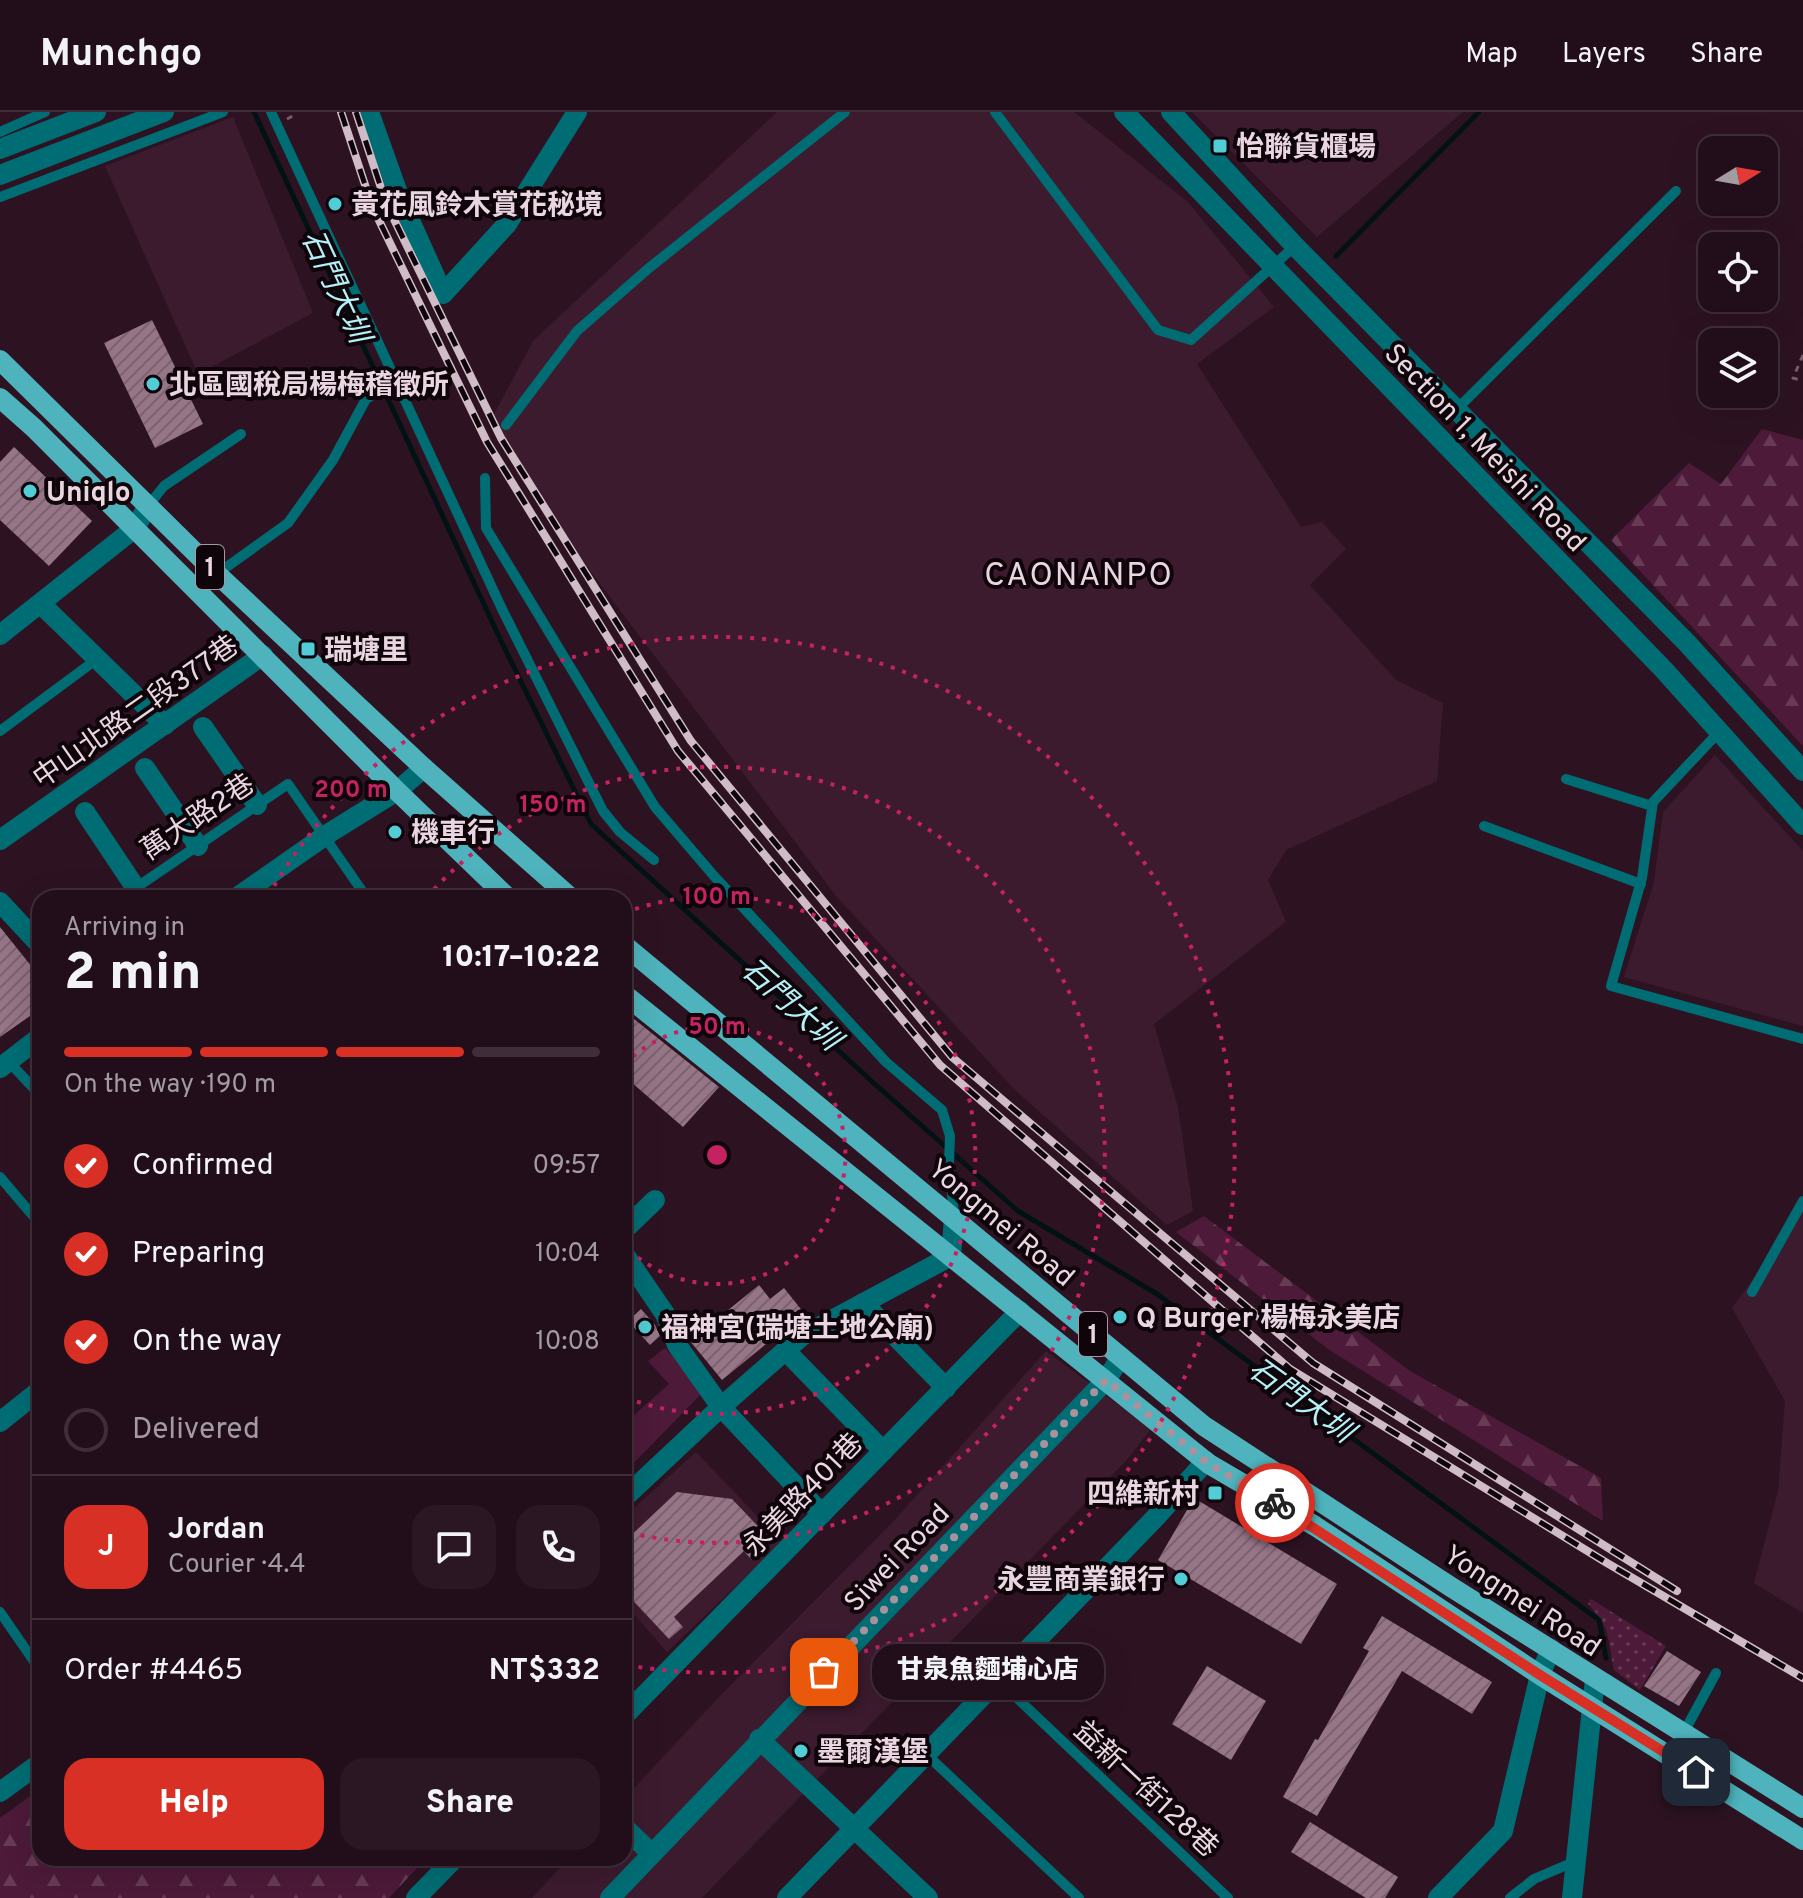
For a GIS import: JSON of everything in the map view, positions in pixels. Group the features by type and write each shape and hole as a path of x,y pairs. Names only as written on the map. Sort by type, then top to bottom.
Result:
{"main road":[{"name":"1","path":"0,360 217,574 424,768 562,890"},
{"name":"1","path":"0,398 34,428 500,890"},
{"name":"Yongmei Road","path":"632,952 1204,1426 1595,1679 1803,1808"},
{"name":"Yongmei Road","path":"632,1000 1206,1461 1315,1526 1540,1675 1803,1840"}],"street":[{"path":"0,149 96,112"},
{"path":"0,175 164,112"},
{"path":"369,112 399,196 443,294 507,224 577,112"},
{"name":"Section 1, Meishi Road","path":"1124,112 1664,670 1803,825"},
{"name":"Section 1, Meishi Road","path":"1171,112 1295,246 1687,643 1803,771"},
{"path":"0,635 135,528 148,506"},
{"path":"41,604 165,725"},
{"name":"中山北路二段377巷","path":"0,840 263,655"},
{"path":"203,727 257,805"},
{"path":"145,768 198,846"},
{"path":"254,890 326,835 397,791 424,768"},
{"path":"85,812 126,890"},
{"path":"0,902 32,936"},
{"path":"5,1065 32,1043"},
{"path":"632,1222 655,1200"},
{"path":"632,1490 802,1336 951,1256 954,1218"},
{"path":"632,1266 665,1314 677,1345 721,1407 822,1514"},
{"path":"863,1303 946,1388"},
{"name":"永美路401巷","path":"632,1708 1020,1311"},
{"path":"786,1351 883,1451"},
{"name":"Siwei Road","path":"610,1898 1106,1380 1121,1357"},
{"path":"0,1422 32,1396"},
{"path":"787,1898 1156,1517 1206,1461"},
{"path":"1438,1898 1503,1831 1540,1675 1551,1649"},
{"path":"1572,1898 1595,1679"},
{"path":"759,1739 928,1898"},
{"path":"0,1791 32,1769"},
{"path":"632,1835 652,1854"},
{"path":"416,1898 447,1866"}],"lane":[{"path":"0,132 45,112"},
{"path":"0,197 223,112"},
{"path":"271,112 393,382 603,811 620,832 654,860"},
{"path":"506,425 577,331 649,268 845,112"},
{"path":"995,112 1158,330 1191,340 1295,246"},
{"path":"1456,410 1676,191"},
{"path":"217,574 288,523 333,460 366,399 393,382"},
{"path":"148,506 164,486 241,434"},
{"path":"485,478 486,528 655,807 714,876 886,1062 942,1110 950,1142 954,1218"},
{"path":"0,731 97,659"},
{"path":"1719,732 1653,802 1641,884 1611,986 1803,1039"},
{"path":"1566,779 1652,806"},
{"name":"萬大路2巷","path":"132,890 288,784 326,835"},
{"path":"1484,826 1641,884"},
{"path":"326,835 362,890"},
{"path":"5,1065 32,1088"},
{"path":"0,1177 32,1215"},
{"path":"1752,1292 1803,1201"},
{"path":"0,1612 32,1658"},
{"path":"1684,1732 1716,1673"},
{"name":"益新一街128巷","path":"998,1680 1228,1898"},
{"path":"926,1754 1079,1898"},
{"path":"1510,1898 1534,1879 1576,1861"}],"path":[{"path":"1803,355 1793,378 1803,381"}],"shaded area":[{"path":"777,112 1074,112 1188,202 1274,307 1197,364 1301,527 1322,522 1346,549 1310,585 1396,680 1443,703 1437,781 1286,850 1268,880 1286,922 1154,1024 1178,1107 1193,1211 1167,1225 1014,1089 836,896 517,474 493,416 533,341"},
{"path":"1192,112 1463,112 1317,237"},
{"path":"233,117 313,313 198,374 105,166"},
{"path":"1715,755 1803,851 1803,1026 1624,977 1654,882 1663,812"},
{"path":"1803,1210 1803,1613 1754,1583 1778,1491 1785,1401 1732,1308"},
{"path":"1046,1351 1151,1429 1125,1462 702,1898 532,1898 562,1866 632,1866 632,1790 719,1697 892,1523"},
{"path":"696,1452 782,1542 667,1652 632,1612 632,1510"}],"green space":[{"path":"1762,429 1803,440 1803,746 1611,540 1689,463 1721,484"},
{"path":"1204,1216 1410,1371 1601,1478 1603,1521 1328,1349 1176,1232"},
{"path":"665,1348 704,1391 632,1465 632,1417 669,1384 648,1361"},
{"path":"1591,1599 1666,1646 1640,1690 1614,1670 1607,1635 1601,1620 1588,1604"},
{"path":"32,1795 32,1866 418,1867 389,1898 0,1898 0,1818"}],"building":[{"name":"北區國稅局楊梅稽徵所","path":"152,320 203,424 155,448 104,343"},
{"name":"Uniqlo","path":"14,447 92,521 49,566 0,520 0,462"},
{"path":"0,927 32,967 32,1015 0,1037"},
{"path":"632,1017 719,1087 683,1127 632,1083"},
{"path":"759,1285 770,1299 784,1288 804,1313 722,1380 690,1341"},
{"name":"福神宮(瑞塘土地公廟)","path":"641,1309 660,1336 650,1345 632,1325 632,1317"},
{"path":"677,1492 732,1499 772,1541 752,1560 744,1551 674,1617 683,1627 669,1639 632,1600 632,1534"},
{"path":"1194,1498 1337,1584 1301,1644 1158,1560"},
{"path":"1382,1616 1492,1682 1472,1714 1402,1671 1317,1816 1283,1797 1369,1651 1363,1648"},
{"path":"1667,1651 1701,1672 1679,1706 1644,1686"},
{"path":"1207,1666 1266,1701 1231,1760 1172,1724"},
{"path":"1310,1822 1398,1877 1385,1898 1366,1898 1291,1852"}],"waterway":[{"name":"石門大圳","path":"254,112 502,643 591,824 1018,1211 1157,1294 1599,1620 1606,1658"},
{"path":"1336,256 1479,112"}],"railway":[{"path":"341,112 372,206 487,442 678,751 940,1065 1290,1369 1607,1563 1803,1678"},
{"path":"356,112 386,203 501,438 691,741 952,1057 1313,1363 1677,1591"}],"way so far":[{"path":"824,1672 1106,1380 1209,1464 1275,1503"}],"place":[{"name":"怡聯貨櫃場","path":"1220,146"},
{"name":"黃花風鈴木賞花秘境","path":"335,204"},
{"name":"北區國稅局楊梅稽徵所","path":"153,384"},
{"name":"Uniqlo","path":"30,491"},
{"name":"瑞塘里","path":"308,649"},
{"name":"機車行","path":"395,832"},
{"name":"Q Burger 楊梅永美店","path":"1120,1317"},
{"name":"福神宮(瑞塘土地公廟)","path":"645,1327"},
{"name":"四維新村","path":"1215,1493"},
{"name":"永豐商業銀行","path":"1181,1579"},
{"name":"甘泉魚麵埔心店","path":"824,1672"},
{"name":"墨爾漢堡","path":"801,1751"}],"district":[{"name":"CAONANPO","path":"1079,574"}],"route":[{"path":"1275,1503 1696,1772"}]}
